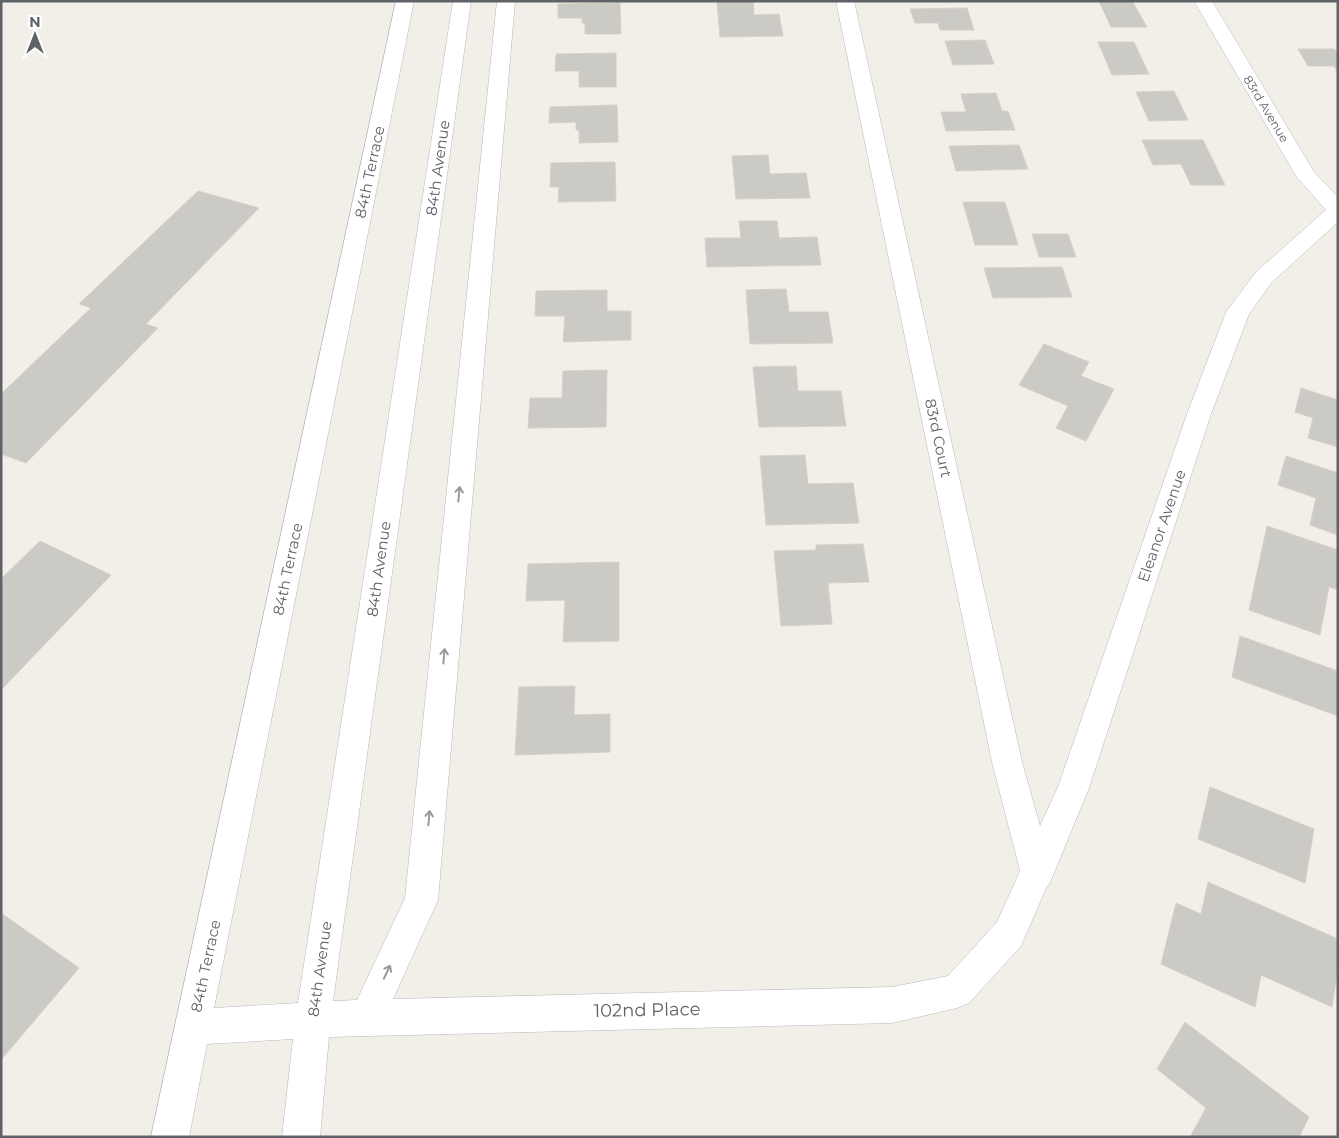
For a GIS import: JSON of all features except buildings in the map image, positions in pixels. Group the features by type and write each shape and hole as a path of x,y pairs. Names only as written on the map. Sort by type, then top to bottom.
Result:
{"street":[{"name":"84th Terrace","path":"170,1137 406,1"},
{"name":"84th Avenue","path":"301,1137 313,1020 462,1"},
{"path":"367,1016 421,900 506,1"},
{"name":"83rd Court","path":"845,1 1007,762 1037,874"},
{"name":"83rd Avenue","path":"1203,1 1306,176 1338,210"},
{"name":"Eleanor Avenue","path":"1037,874 1073,788 1199,414 1238,312 1264,277 1338,210"},
{"name":"102nd Place","path":"193,1027 367,1016 892,1005 958,991 1009,934 1037,874"}]}
